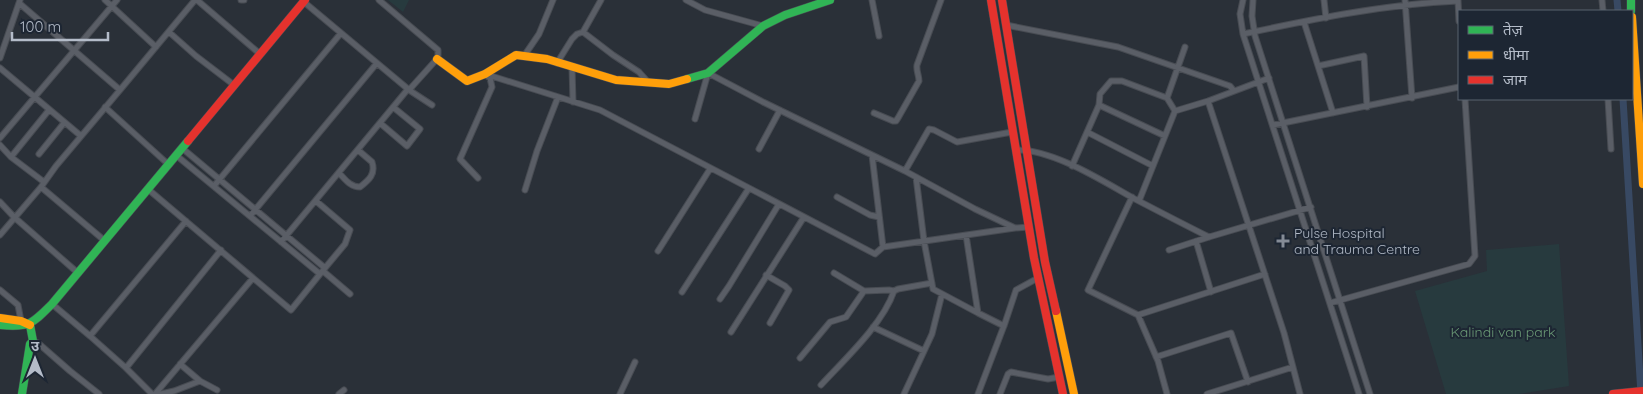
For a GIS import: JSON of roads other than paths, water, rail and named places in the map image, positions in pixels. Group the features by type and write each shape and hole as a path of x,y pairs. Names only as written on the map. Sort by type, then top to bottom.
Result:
{"main road":[{"path":"437,59 467,81 485,74 516,55 547,59 616,80 670,84 708,73 763,26 815,2 830,0"},
{"path":"991,0 1038,278 1063,394"},
{"path":"1002,0 1045,262 1074,394"},
{"path":"0,324 19,327 30,325 52,304 149,190 304,1"},
{"path":"1633,32 1643,184"},
{"path":"0,318 22,321 30,325"},
{"path":"22,394 32,341 30,325"},
{"path":"1613,394 1639,391"}],"street":[{"path":"105,0 156,47"},
{"path":"0,138 117,0"},
{"path":"0,234 43,185 56,166 196,0 260,54"},
{"path":"281,242 393,106 437,59 438,50 379,0"},
{"path":"524,56 539,34 553,0"},
{"path":"557,63 577,34 583,32 601,0"},
{"path":"686,0 705,10 763,26"},
{"path":"872,0 879,36"},
{"path":"874,112 893,121 896,121 898,118 919,81 917,65 941,0"},
{"path":"1243,0 1240,14 1243,34 1359,394"},
{"path":"1252,0 1254,32 1370,394"},
{"path":"1324,0 1326,18"},
{"path":"1243,34 1405,3 1458,0"},
{"path":"0,58 20,1 120,90"},
{"path":"304,1 408,89 432,105"},
{"path":"1405,3 1412,98"},
{"path":"1304,22 1333,113"},
{"path":"1006,25 1118,47 1230,86 1234,91"},
{"path":"169,32 196,56 234,85"},
{"path":"583,32 639,72 648,82"},
{"path":"214,186 341,33"},
{"path":"1168,98 1185,47"},
{"path":"1318,66 1364,56 1367,107"},
{"path":"250,216 377,63"},
{"path":"572,67 573,102"},
{"path":"0,68 81,136"},
{"path":"695,119 708,73 1015,228"},
{"path":"485,74 600,110 875,254 883,248 1029,227"},
{"path":"478,178 460,159 492,87 490,78 485,74"},
{"path":"1175,111 1269,78"},
{"path":"1072,166 1099,105 1100,94 1111,81 1122,81 1168,98 1175,111"},
{"path":"1272,125 1458,87"},
{"path":"525,190 558,97"},
{"path":"1330,303 1470,264 1475,256 1464,100"},
{"path":"1608,100 1611,149"},
{"path":"1208,101 1264,274 1300,394"},
{"path":"1099,105 1165,136"},
{"path":"380,123 407,146 420,129 393,106"},
{"path":"105,107 169,165"},
{"path":"11,157 49,110"},
{"path":"759,149 780,110"},
{"path":"1139,201 1175,111"},
{"path":"39,154 64,123"},
{"path":"905,171 929,130 934,130 957,142 1012,132"},
{"path":"1087,132 1153,166"},
{"path":"0,145 105,241"},
{"path":"182,148 256,210 350,294"},
{"path":"339,173 352,186 356,187 360,187 370,177 374,172 372,162 358,150"},
{"path":"1016,150 1027,150 1046,155 1072,166 1208,237"},
{"path":"872,155 883,248"},
{"path":"177,156 281,242 323,271"},
{"path":"658,251 710,168"},
{"path":"916,177 924,241 933,289 1004,326"},
{"path":"682,292 749,188"},
{"path":"149,190 291,310 345,244 350,230 316,201"},
{"path":"837,197 870,215 879,217"},
{"path":"1132,197 1088,290 1138,316 1156,357 1167,394"},
{"path":"0,202 14,217 78,273"},
{"path":"720,299 779,204"},
{"path":"1169,250 1311,207"},
{"path":"731,332 804,217"},
{"path":"90,336 186,221"},
{"path":"966,235 978,313"},
{"path":"1196,241 1211,292"},
{"path":"126,368 221,250"},
{"path":"834,273 864,291 894,291 932,283"},
{"path":"1138,316 1264,274"},
{"path":"766,275 789,290 770,322"},
{"path":"52,304 154,394 253,278"},
{"path":"978,394 1016,290 1038,278"},
{"path":"0,290 18,305 22,321"},
{"path":"800,358 830,322 846,317 864,291"},
{"path":"821,385 873,327 892,298 894,291"},
{"path":"904,394 932,334 942,294"},
{"path":"873,327 924,351"},
{"path":"1156,357 1230,333 1248,382"},
{"path":"32,341 38,343 98,394"},
{"path":"620,394 635,362"},
{"path":"180,364 200,381 217,390"},
{"path":"1207,394 1293,368"},
{"path":"1000,394 1008,374 1011,372 1048,379 1059,377"},
{"path":"161,394 200,381"}],"waterway":[{"path":"1617,0 1618,10"},
{"path":"1623,100 1641,394"}],"place":[{"name":"Pulse Hospital and Trauma Centre","path":"1283,241"}],"park label":[{"name":"Kalindi van park","path":"1503,332"}]}
